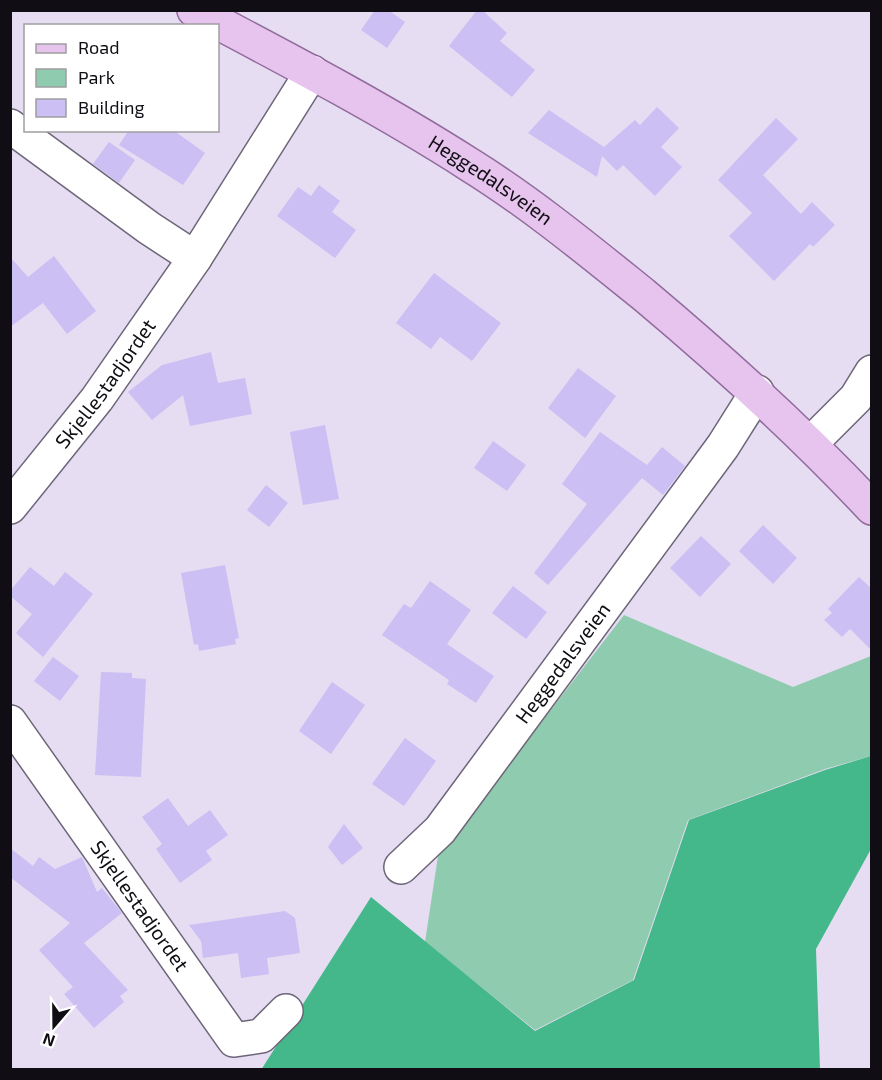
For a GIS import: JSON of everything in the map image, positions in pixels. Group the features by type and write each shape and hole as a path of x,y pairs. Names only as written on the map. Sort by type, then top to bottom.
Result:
{"main road":[{"name":"Heggedalsveien","path":"194,10 312,72 489,178 588,250 757,392 812,443 872,508"}],"street":[{"name":"Skjellestadjordet","path":"10,507 97,399 195,258 312,72"},
{"path":"10,126 149,228 195,258"},
{"path":"812,443 856,398 872,372"},
{"name":"Heggedalsveien","path":"401,867 440,830 723,446 757,392"},
{"name":"Skjellestadjordet","path":"10,722 234,1040 261,1036 286,1011"}],"green space":[{"path":"624,615 793,687 871,656 871,756 825,769 688,820 633,980 535,1030 425,942 438,856"},
{"path":"871,756 871,849 816,949 820,1069 261,1070 371,897 535,1031 634,980 689,820 825,770"}],"building":[{"path":"375,10 388,10 405,22 387,48 361,30"},
{"path":"477,10 482,10 507,33 500,41 535,70 512,97 449,46"},
{"path":"657,107 679,128 661,147 682,167 655,196 623,165 617,171 602,156 597,177 528,133 549,110 604,147 635,120 640,125"},
{"path":"776,118 798,139 763,175 801,214 812,202 835,225 813,247 810,244 774,281 729,236 752,213 718,180"},
{"path":"128,132 176,132 205,153 183,185 119,145"},
{"path":"109,142 135,160 119,183 93,164"},
{"path":"319,185 340,201 332,212 356,230 335,258 277,216 298,187 311,196"},
{"path":"54,256 96,311 67,334 43,303 10,327 10,257 28,277"},
{"path":"434,273 501,323 472,361 440,337 431,349 396,323"},
{"path":"211,352 218,383 245,378 252,414 190,426 183,395 152,420 128,392 162,365"},
{"path":"578,368 616,396 585,438 548,408"},
{"path":"325,425 339,499 303,505 290,432"},
{"path":"600,432 647,465 662,447 685,466 663,495 642,478 548,585 534,573 587,504 562,484"},
{"path":"493,441 526,465 507,491 474,468"},
{"path":"266,485 288,503 269,527 247,510"},
{"path":"763,525 797,558 773,584 739,551"},
{"path":"701,536 731,564 700,597 670,568"},
{"path":"225,565 239,638 235,639 236,644 199,651 198,644 194,645 181,573"},
{"path":"30,567 54,586 65,572 93,594 43,657 16,633 32,614 10,596 10,591"},
{"path":"859,577 872,589 872,651 850,629 842,637 824,620 832,613 828,609"},
{"path":"430,581 471,610 447,644 494,676 476,703 447,684 449,680 382,635 404,604 411,608"},
{"path":"513,586 547,612 526,639 492,613"},
{"path":"53,657 79,676 60,701 34,681"},
{"path":"101,672 132,673 132,678 146,679 141,777 95,775"},
{"path":"332,682 365,705 331,754 299,731"},
{"path":"405,738 436,761 404,806 372,784"},
{"path":"168,798 188,826 210,810 228,835 206,851 212,860 180,883 156,849 162,844 142,817"},
{"path":"344,824 363,848 342,865 328,847"},
{"path":"10,848 33,866 39,857 55,869 82,857 97,892 102,888 122,913 84,943 128,990 120,996 124,1002 94,1028 64,994 73,987 39,950 70,923 10,877"},
{"path":"285,911 295,918 300,953 267,958 269,974 241,978 238,953 203,958 201,941 189,925"}]}
